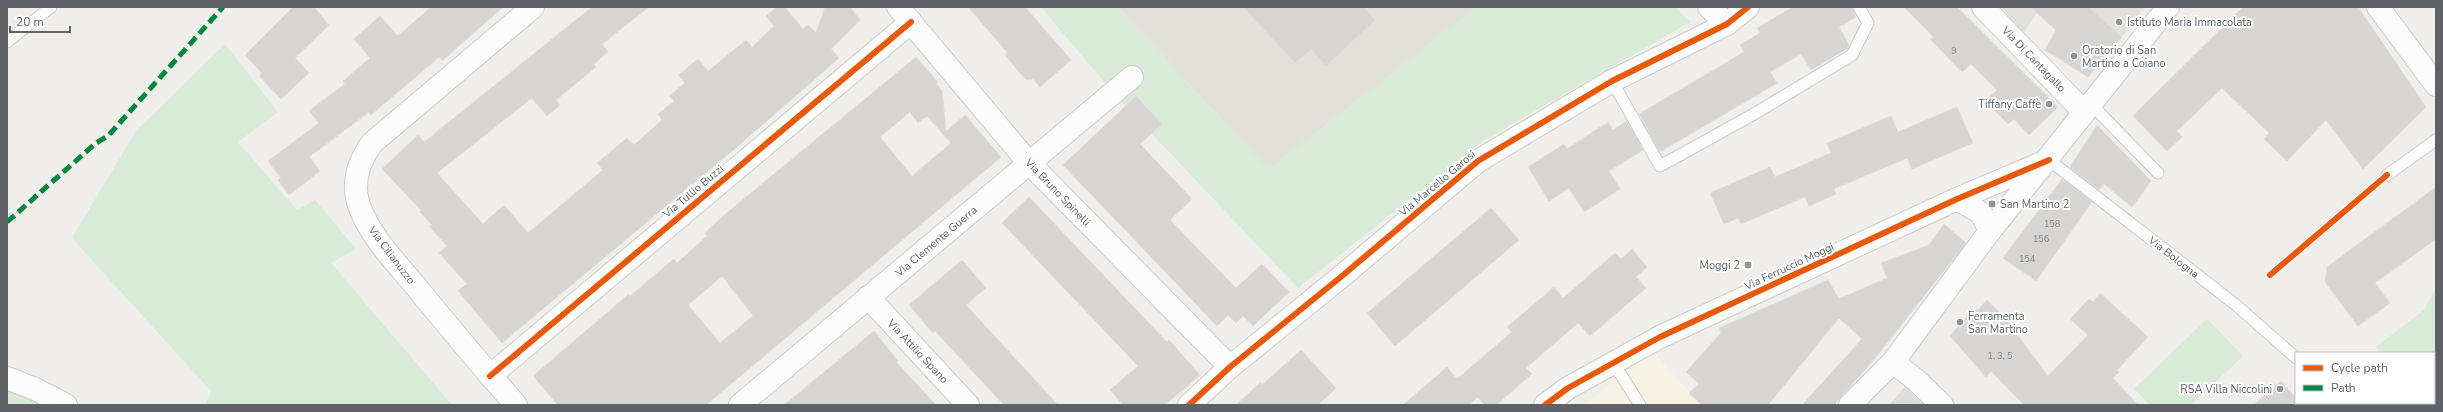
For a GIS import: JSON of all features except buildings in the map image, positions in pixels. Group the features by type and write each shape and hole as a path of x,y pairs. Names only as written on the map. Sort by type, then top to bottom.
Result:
{"street":[{"name":"Via Cilianuzzo","path":"516,405 490,376 384,248 362,214 356,191 356,179 359,166 372,143 533,7"},
{"path":"1709,7 1727,24"},
{"name":"Via Marcello Garosi","path":"1189,405 1230,367 1337,281 1478,161 1612,81 1727,24 1748,7"},
{"name":"Via Di Cantagallo","path":"1983,7 2087,108"},
{"path":"1850,405 1893,362 1990,232 2049,160 2087,108 2168,7"},
{"path":"2378,7 2436,84"},
{"name":"Via Tullio Buzzi","path":"490,376 904,15"},
{"name":"Via Bruno Spinelli","path":"904,15 1029,163 1230,367"},
{"name":"Via Clemente Guerra","path":"740,405 1132,77"},
{"name":"Via Ferruccio Moggi","path":"1545,405 1568,388 1614,364 1660,337 1956,200 2049,160"},
{"path":"1956,200 1981,213 1990,232"},
{"name":"Via Attilio Spano","path":"868,297 968,405"},
{"path":"1893,362 1916,380 1942,405"},
{"path":"7,378 35,389 66,405"}],"lane":[{"path":"7,42 51,7"},
{"path":"1612,81 1660,166 1754,114 1852,55 1868,23 1859,7"},
{"path":"2087,108 2158,173"},
{"path":"2388,174 2436,140"},
{"name":"Via Bologna","path":"2049,160 2236,305 2295,357"},
{"path":"1614,364 1640,405"}],"shaded area":[{"path":"1118,7 1477,7 1268,170"},
{"name":"Istituto Maria Immacolata","path":"2001,7 2144,7 2122,37 2089,8 2056,30 2037,13 2024,32"},
{"path":"1652,351 1701,405 1584,405"},
{"path":"1905,387 1924,405 1889,405"}],"green space":[{"path":"1041,7 1118,7 1268,170 1477,7 1676,7 1690,22 1483,141 1298,288 1118,98"},
{"path":"225,44 278,112 238,142 297,210 315,200 356,249 331,263 452,405 205,405 211,391 72,238 136,131"},
{"path":"2436,288 2436,398 2435,352 2380,352 2376,347 2424,310"},
{"path":"2207,319 2243,356 2191,405 2150,405 2134,389"},
{"path":"7,387 47,405 7,405"}],"marked path":[{"path":"7,222 96,143 108,136 223,7"}],"cycle path":[{"path":"1189,405 1230,367 1342,276 1478,161 1612,81 1727,24 1748,7"},
{"path":"490,376 911,22"},
{"path":"1545,405 1568,388 1660,337 1957,199 2049,160"},
{"path":"2270,275 2387,175"}],"place":[{"name":"Istituto Maria Immacolata","path":"2119,22"},
{"name":"Oratorio di San Martino a Coiano","path":"2074,56"},
{"name":"Tiffany Caffè","path":"2049,104"},
{"name":"San Martino 2","path":"1992,204"},
{"name":"Moggi 2","path":"1748,265"},
{"name":"Ferramenta San Martino","path":"1960,322"},
{"name":"RSA Villa Niccolini","path":"2280,389"}]}
